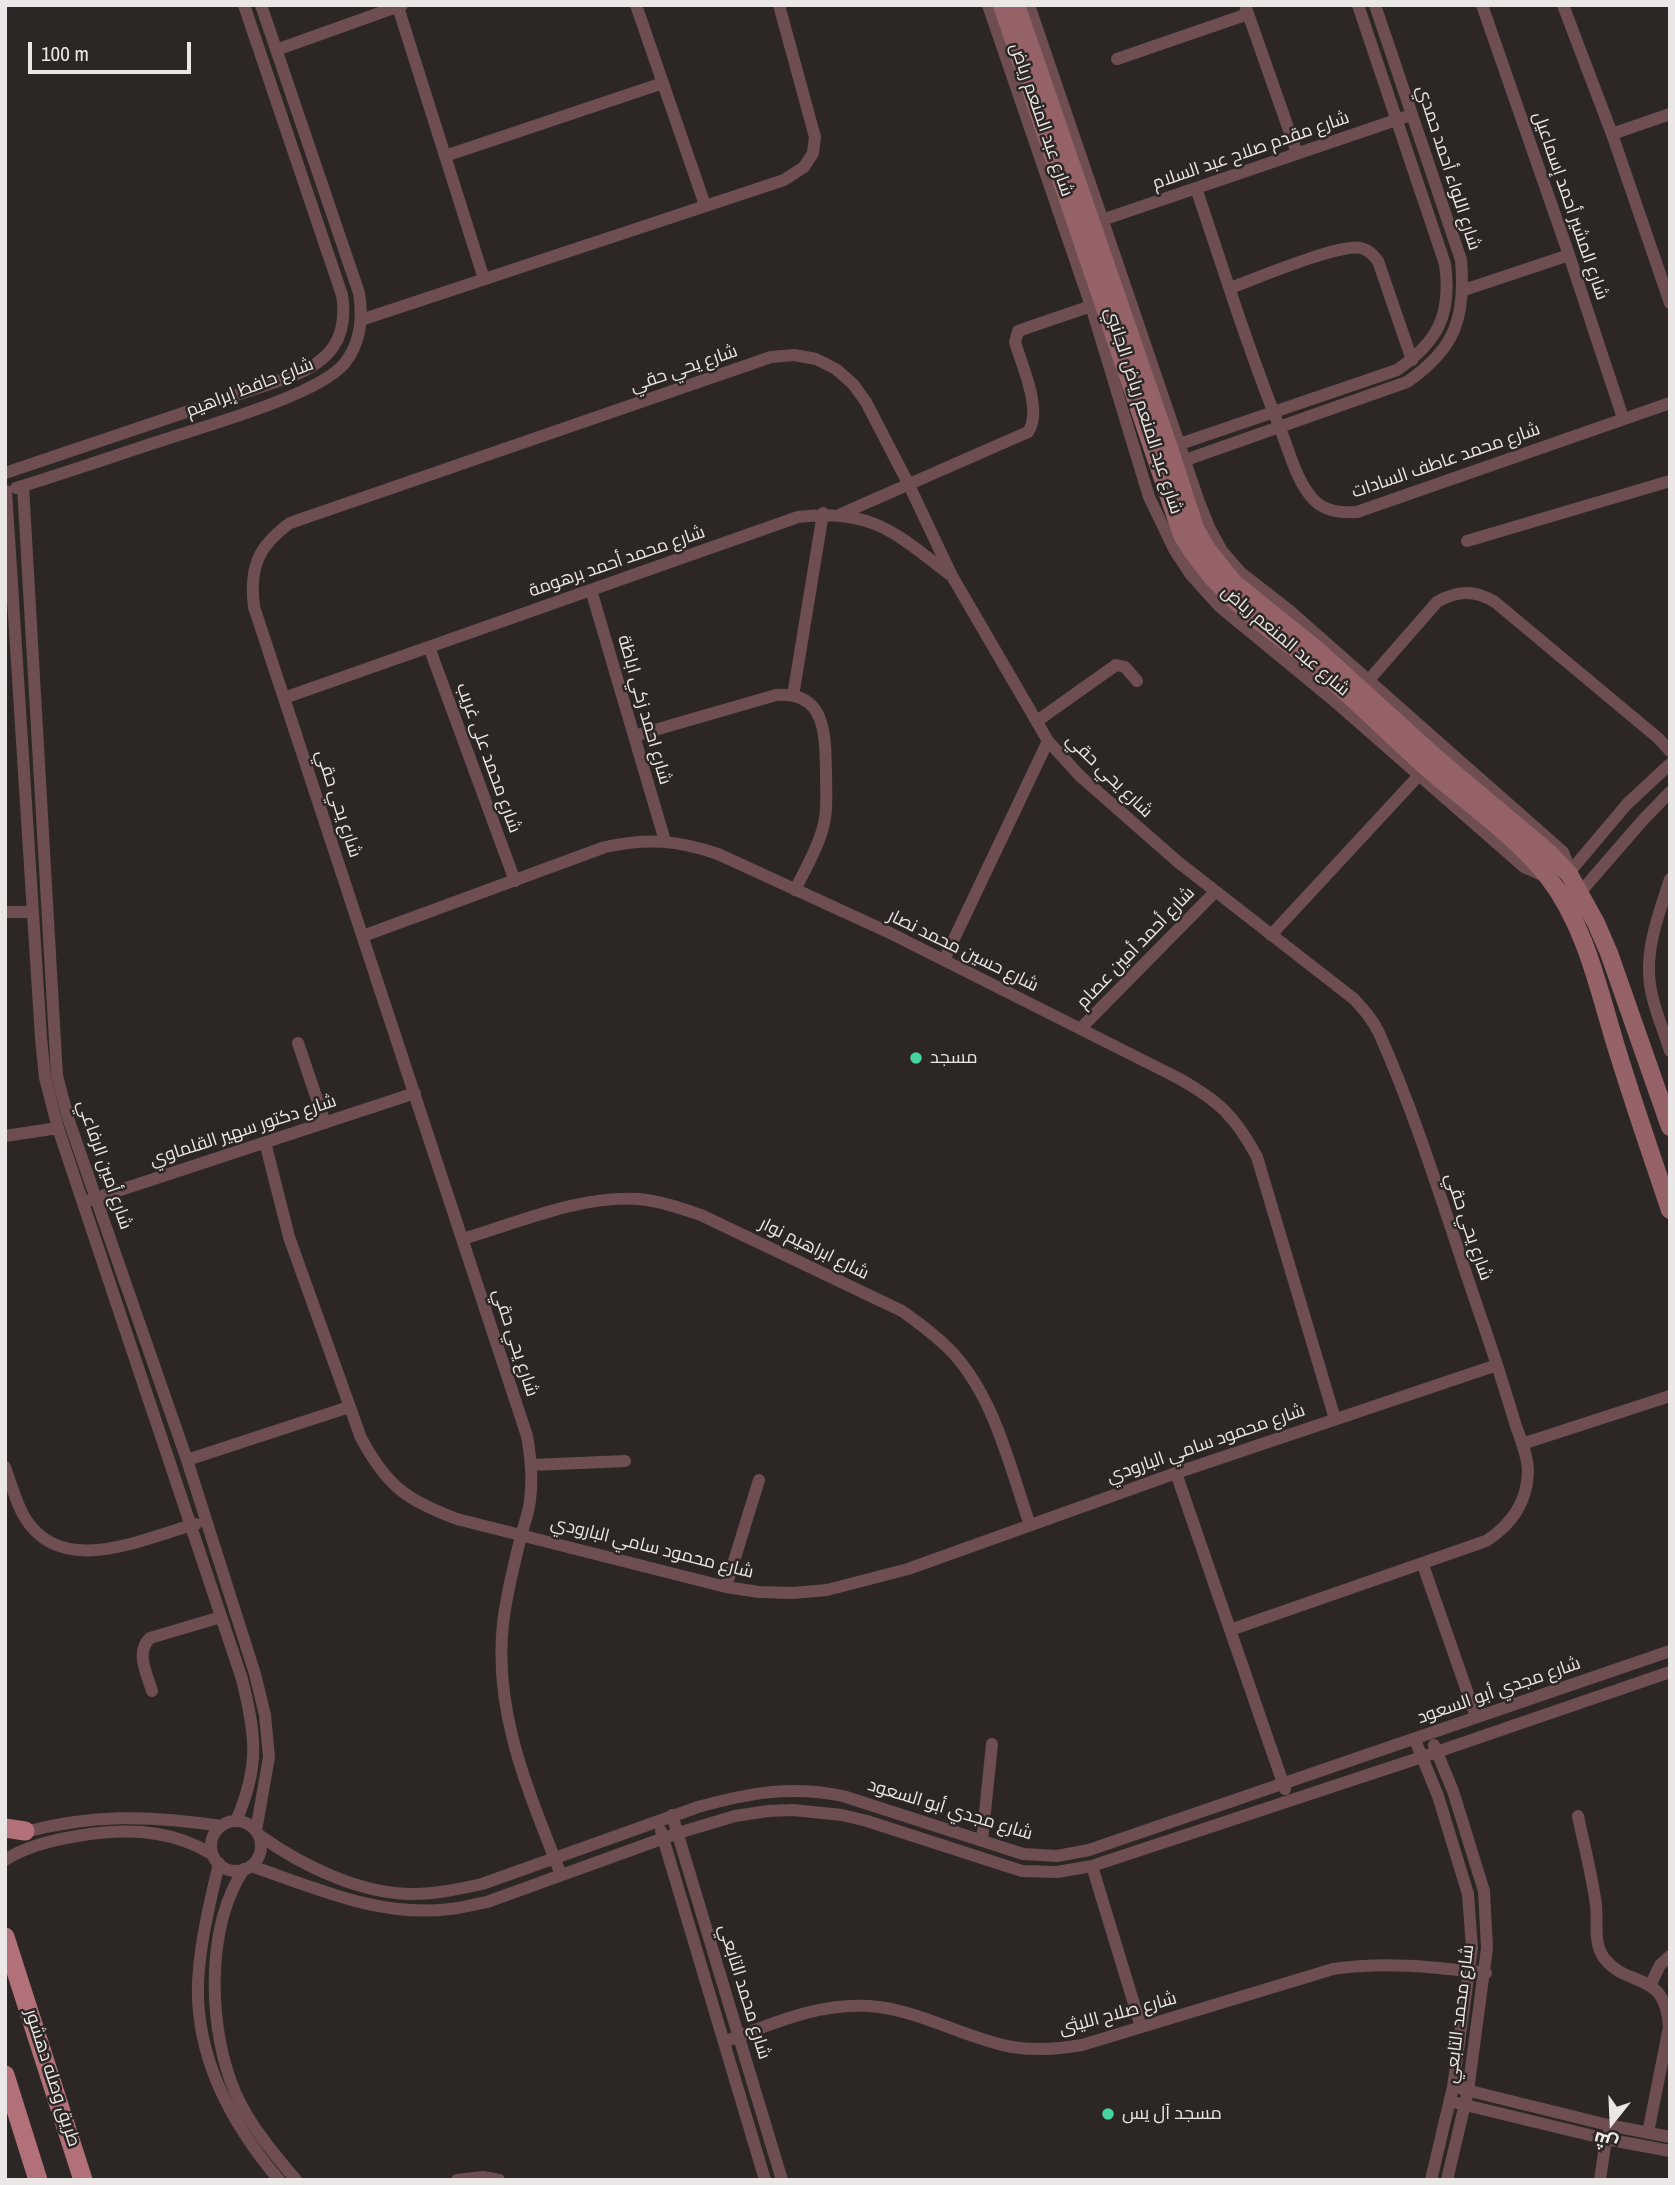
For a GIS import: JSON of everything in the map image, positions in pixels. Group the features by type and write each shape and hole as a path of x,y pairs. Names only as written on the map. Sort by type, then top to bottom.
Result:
{"main road":[{"path":"5,1828 25,1831"},
{"name":"طريق وصله دهشور","path":"5,1937 83,2180"},
{"path":"5,2075 38,2180"}],"street":[{"name":"شارع حافظ إبراهيم","path":"5,473 304,372 328,354 337,342 343,328 345,311 342,295 244,5"},
{"name":"شارع حافظ إبراهيم","path":"6,491 226,419 313,386 343,365 354,348 361,320 359,293 261,5"},
{"path":"636,5 705,205"},
{"path":"361,320 792,177 804,167 813,153 815,129 779,5"},
{"name":"شارع عبد المنعم رياض الجانبي","path":"988,5 1091,306 1120,372"},
{"name":"شارع عبد المنعم رياض","path":"1002,5 1120,372 1206,548 1234,583 1316,649 1436,758 1541,846 1568,873 1609,953 1664,1091 1670,1127"},
{"name":"شارع عبد المنعم رياض","path":"1016,5 1163,458 1181,547 1223,591 1340,686 1422,771 1523,850 1553,884 1567,907 1589,960 1670,1210"},
{"name":"شارع عبد المنعم رياض الجانبي","path":"1029,5 1102,220 1163,458 1222,551 1240,572 1290,611 1563,852 1568,873"},
{"name":"شارع اللواء أحمد حمدي","path":"1163,458 1274,412 1397,370 1412,360 1431,341 1440,323 1448,284 1445,264 1358,5"},
{"name":"شارع اللواء أحمد حمدي","path":"1163,458 1280,428 1397,386 1428,368 1445,349 1455,328 1464,290 1457,248 1375,5"},
{"name":"شارع المشير أحمد إسماعيل","path":"1482,5 1623,418"},
{"path":"1563,5 1612,134 1670,303"},
{"path":"276,50 400,6 484,279"},
{"path":"1117,59 1246,10 1297,153"},
{"path":"445,156 663,83"},
{"path":"1612,134 1670,114"},
{"name":"شارع مقدم صلاح عبد السلام","path":"1102,220 1412,115"},
{"path":"306,188 322,184"},
{"name":"شارع محمد عاطف السادات","path":"1196,188 1280,428 1305,490 1321,506 1342,513 1357,512 1623,418 1669,405"},
{"path":"1230,288 1336,251 1359,247 1370,252 1378,261 1412,360"},
{"path":"1464,290 1569,255"},
{"path":"840,514 1027,432 1032,426 1035,414 1015,335 1018,331 1091,306"},
{"name":"شارع يحي حقي","path":"561,1875 515,1752 502,1688 503,1623 530,1503 532,1465 527,1436 254,607 251,588 253,568 261,550 274,535 290,523 771,357 794,355 816,359 836,369 853,384 866,402 909,485 952,576 1048,741 1111,806 1215,892 1354,999 1378,1030 1497,1365 1522,1444 1528,1469 1522,1504 1513,1519 1486,1541 1230,1630"},
{"path":"219,401 226,419"},
{"path":"1467,541 1670,481"},
{"name":"شارع أمين الرفاعي","path":"23,486 42,801 51,1077 69,1121 187,1460 246,1643 265,1715 269,1757 257,1833"},
{"name":"شارع أمين الرفاعي","path":"6,491 11,654 27,801 32,912 58,1128 242,1679 254,1736 252,1776 236,1821"},
{"path":"793,696 823,513"},
{"name":"شارع محمد أحمد برهومة","path":"284,698 798,517 823,513 869,520 896,533 952,576"},
{"name":"شارع احمد زكي اباظة","path":"590,590 664,841"},
{"path":"1368,681 1437,602 1448,596 1472,592 1495,602 1670,751"},
{"name":"شارع محمد على غريب","path":"429,647 515,881"},
{"path":"11,654 33,651"},
{"path":"1037,721 1116,665 1125,667 1137,681"},
{"path":"634,736 769,697 793,696 812,706 824,725 827,799 823,830 795,890"},
{"path":"944,960 1048,741"},
{"path":"1553,884 1568,873 1627,804 1670,764"},
{"path":"1271,935 1422,771"},
{"path":"1567,907 1670,792"},
{"path":"27,801 42,801"},
{"name":"شارع حسين محمد نصار","path":"363,936 605,847 634,841 664,841 692,845 718,854 944,960 1081,1028 1203,1092 1227,1110 1244,1132 1257,1157 1335,1419"},
{"path":"1670,880 1654,937 1649,970 1651,991 1670,1051"},
{"name":"شارع أحمد أمين عصام","path":"1081,1028 1215,892"},
{"path":"5,912 32,912"},
{"path":"298,1043 325,1123"},
{"name":"شارع دكتور سهير القلماوي","path":"83,1202 415,1093"},
{"path":"5,1136 58,1128"},
{"name":"شارع محمود سامي البارودي","path":"265,1142 289,1237 349,1407 361,1438 377,1466 399,1490 427,1507 457,1519 726,1587 759,1592 827,1590 908,1569 1176,1473 1497,1365"},
{"name":"شارع ابراهيم نوار","path":"463,1239 572,1206 604,1200 637,1199 670,1204 701,1215 902,1311 938,1338 974,1381 998,1434 1030,1525"},
{"path":"1522,1444 1670,1396"},
{"path":"187,1460 349,1407"},
{"path":"532,1465 625,1461"},
{"path":"5,1467 25,1518 43,1537 66,1549 92,1552 206,1521"},
{"path":"1176,1473 1289,1800"},
{"path":"726,1587 759,1480"},
{"path":"1423,1565 1476,1717"},
{"path":"152,1691 142,1654 144,1644 150,1639 221,1617"},
{"name":"شارع مجدي أبو السعود","path":"257,1833 283,1852 360,1885 411,1894 447,1892 482,1884 672,1815 732,1798 792,1789 844,1796 1023,1854 1057,1856 1089,1850 1670,1651"},
{"name":"شارع مجدي أبو السعود","path":"248,1867 371,1905 410,1911 450,1909 487,1902 678,1833 735,1816 768,1811 818,1811 867,1821 1022,1871 1057,1872 1092,1866 1670,1672"},
{"name":"شارع محمد التابعي","path":"1429,1734 1453,1791 1484,1891 1487,1948 1486,1973 1468,2091 1447,2180"},
{"name":"شارع محمد التابعي","path":"1415,1740 1445,1818 1468,1894 1472,1948 1453,2087 1431,2180"},
{"path":"982,1841 992,1744"},
{"name":"شارع محمد التابعي","path":"672,1815 782,2180"},
{"path":"1578,1816 1596,1907 1597,1941 1602,1956 1614,1968 1650,1986 1664,2000 1669,2027 1648,2133"},
{"path":"5,1837 49,1826 122,1817 191,1821 221,1826 236,1821 250,1825 257,1833 261,1841 259,1855 231,1893 220,1932 216,1958 219,2039 229,2076 245,2110 296,2180"},
{"name":"شارع محمد التابعي","path":"657,1820 765,2180"},
{"path":"186,1842 192,1832 191,1821"},
{"path":"49,1826 53,1842"},
{"path":"221,1826 212,1838 216,1858 199,1972 202,2030 213,2074 232,2112 254,2148 279,2180"},
{"path":"5,1860 53,1842 85,1836 137,1832 154,1833 186,1842 216,1858 231,1870 248,1867"},
{"path":"277,1874 275,1862 283,1852"},
{"path":"1092,1866 1141,2027"},
{"path":"1650,1986 1660,1965 1670,1956"},
{"name":"شارع صلاح الليثى","path":"724,2042 802,2013 853,2006 903,2012 990,2042 1036,2049 1082,2045 1333,1969 1365,1964 1398,1964 1486,1973"},
{"path":"1453,2087 1608,2125 1670,2137"},
{"path":"1450,2102 1606,2139 1670,2151"},
{"path":"1600,2180 1608,2125"},
{"path":"457,2180 483,2177 499,2180"}],"place":[{"name":"مسجد","path":"916,1058"},
{"name":"مسجد آل يس","path":"1108,2114"}]}
